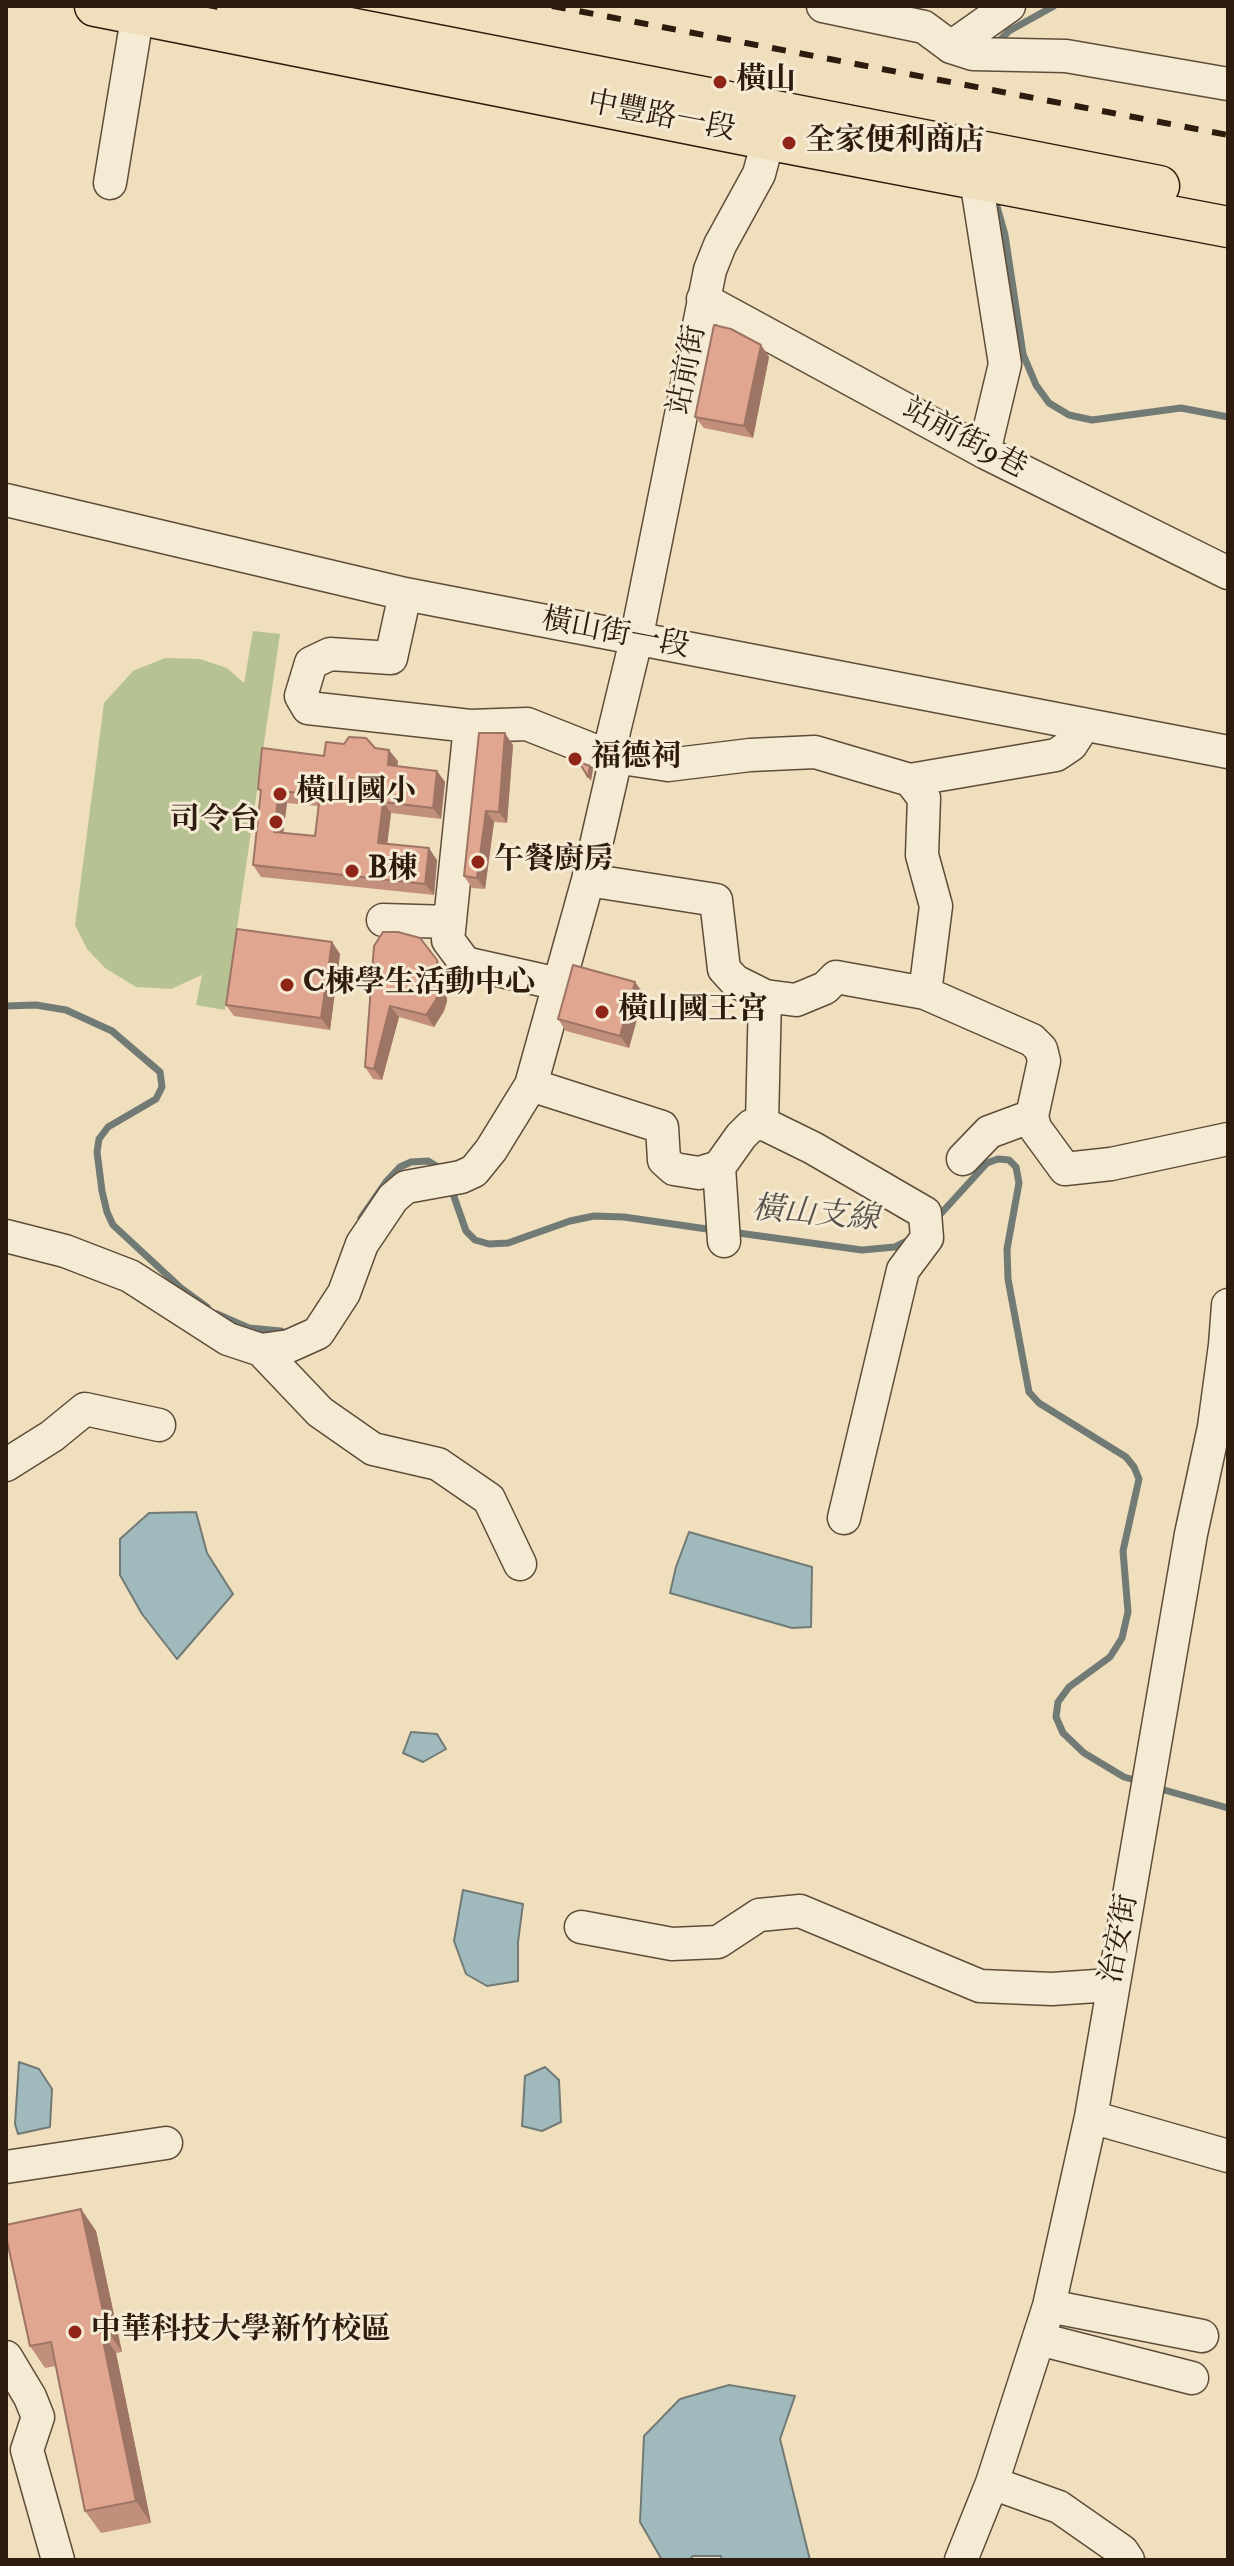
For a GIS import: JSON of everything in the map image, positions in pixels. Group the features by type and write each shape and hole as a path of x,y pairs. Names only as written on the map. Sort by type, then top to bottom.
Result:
{"main road":[{"name":"中豐路一段","path":"95,6 138,11 772,125 1228,199"},
{"name":"中豐路一段","path":"237,6 772,125 976,179 1228,227"}],"street":[{"path":"823,6 924,27 951,47 973,54 1066,56 1228,84"},
{"path":"951,47 1009,6"},
{"path":"110,183 138,11"},
{"name":"站前街","path":"261,1350 289,1346 318,1333 344,1293 362,1244 393,1198 406,1187 461,1177 474,1171 491,1150 531,1085 588,880 613,771 608,756 636,640 703,299 720,245 759,174 772,125"},
{"path":"976,179 1005,364 984,452"},
{"name":"站前街9巷","path":"703,299 984,452 1228,573"},
{"name":"橫山街一段","path":"6,500 405,594 1228,752"},
{"path":"405,594 391,658 330,654 311,663 301,696 308,708 470,726 527,724 608,756 668,765 750,755 815,752 910,780 1056,755 1071,745 1084,725"},
{"path":"470,726 448,940 465,963 559,984"},
{"path":"910,780 924,798 922,855 936,906 925,993"},
{"path":"588,880 716,900 724,969 735,981 765,996 796,1000 825,988 836,977 925,993 1032,1040 1041,1049 1044,1061 1032,1116 1035,1128 1065,1169 1111,1164 1228,1139"},
{"path":"383,920 450,922"},
{"path":"762,1123 765,996"},
{"path":"531,1085 662,1127 664,1160 674,1169 699,1173 719,1167 741,1136 751,1126 762,1123 813,1148 926,1226 903,1270 844,1518"},
{"path":"963,1159 989,1132 1032,1116"},
{"path":"719,1167 723,1228"},
{"path":"6,1236 65,1251 130,1276 228,1339 261,1350 320,1412 373,1449 438,1464 489,1499 520,1564"},
{"name":"治安街","path":"961,2560 992,2483 1049,2306 1091,2117 1111,1985 1191,1534 1221,1427 1228,1305"},
{"path":"6,1465 52,1436 85,1409 159,1425"},
{"path":"581,1927 672,1944 718,1942 759,1915 800,1911 980,1986 1052,1989 1111,1985"},
{"path":"1091,2117 1228,2156"},
{"path":"6,2167 166,2143"},
{"path":"1049,2306 1202,2336"},
{"path":"1039,2339 1192,2378"},
{"path":"6,2357 38,2417 17,2441 58,2560"},
{"path":"992,2483 1059,2507 1122,2551 1128,2560"}],"green space":[{"path":"253,631 280,634 225,1010 196,1005 202,975 171,989 136,987 105,968 87,949 75,925 104,703 133,671 165,658 200,659 227,668 244,683"}],"water":[{"path":"196,1512 207,1553 233,1594 177,1659 142,1614 120,1575 120,1539 149,1513"},
{"path":"689,1532 812,1567 811,1627 792,1628 670,1593"},
{"path":"411,1732 437,1734 446,1749 423,1762 403,1753"},
{"path":"463,1890 523,1904 518,1942 518,1981 487,1986 466,1974 454,1941"},
{"path":"19,2062 39,2069 52,2089 50,2127 18,2134 15,2124"},
{"path":"545,2067 559,2080 561,2122 542,2131 522,2126 525,2076"},
{"path":"729,2385 795,2396 780,2439 810,2560 722,2560 721,2556 693,2556 689,2560 662,2560 640,2522 644,2436 680,2399"}],"building":[{"path":"714,325 731,329 761,345 744,426 695,417"},
{"path":"479,733 505,733 499,812 486,811 477,878 464,876"},
{"path":"349,737 366,738 375,748 389,750 388,765 437,771 433,808 383,802 378,843 429,848 425,884 253,865 262,748 324,756 326,742 344,744","holes":["279,791 320,795 315,836 274,832"]},
{"path":"579,762 590,766 588,777"},
{"name":"C棟學生活動中心","path":"237,929 332,942 321,1018 226,1005"},
{"path":"383,932 398,932 420,938 437,960 439,989 426,1015 390,1006 374,1069 365,1067 374,946"},
{"name":"橫山國王宮","path":"573,965 635,982 620,1036 558,1019"},
{"path":"81,2209 107,2330 101,2331 136,2501 85,2511 51,2342 30,2346 6,2236 6,2225"}],"waterway":[{"path":"996,44 1009,31 1054,6"},
{"path":"994,196 1005,235 1023,354 1036,385 1049,403 1069,415 1092,420 1181,408 1228,417"},
{"name":"橫山支線","path":"6,1006 36,1005 66,1010 112,1031 160,1072 162,1087 156,1099 108,1127 99,1139 97,1152 102,1191 113,1225 181,1288 207,1307"},
{"name":"橫山支線","path":"936,1219 987,1163 998,1159 1009,1160 1016,1167 1019,1183 1007,1249 1008,1279 1029,1392 1039,1403 1126,1457 1139,1479 1123,1551 1128,1612 1122,1638 1110,1657 1069,1687 1058,1702 1056,1717 1063,1733 1084,1753 1124,1777 1142,1782"},
{"name":"橫山支線","path":"361,1218 400,1167 411,1162 428,1161 438,1167"},
{"name":"橫山支線","path":"451,1188 466,1231 475,1240 489,1244 508,1243 570,1221 594,1216 624,1217 714,1230"},
{"name":"橫山支線","path":"731,1232 862,1250 895,1247 911,1239"},
{"name":"橫山支線","path":"217,1314 249,1328 281,1331"},
{"name":"橫山支線","path":"1157,1788 1228,1808"}],"railway":[{"path":"552,6 1228,135"}],"place":[{"name":"橫山","path":"720,82"},
{"name":"全家便利商店","path":"789,143"},
{"name":"福德祠","path":"575,759"},
{"name":"橫山國小","path":"280,794"},
{"name":"司令台","path":"276,822"},
{"name":"午餐廚房","path":"478,862"},
{"name":"B棟","path":"352,871"},
{"name":"C棟學生活動中心","path":"287,985"},
{"name":"橫山國王宮","path":"602,1012"},
{"name":"中華科技大學新竹校區","path":"75,2332"}]}
